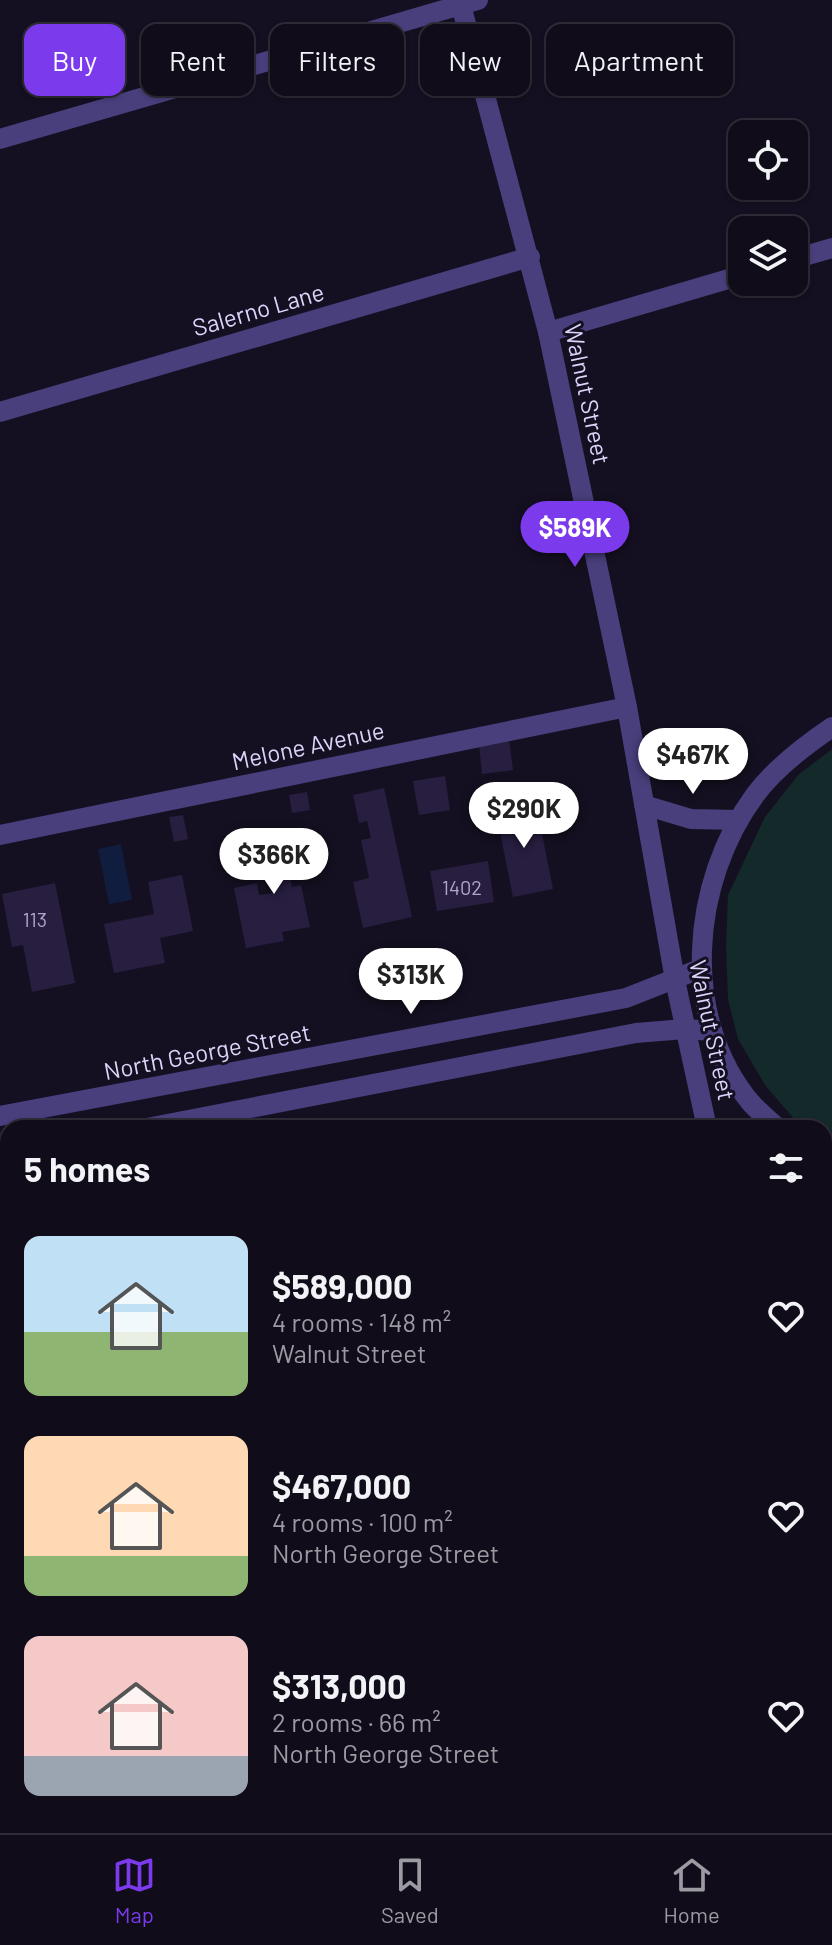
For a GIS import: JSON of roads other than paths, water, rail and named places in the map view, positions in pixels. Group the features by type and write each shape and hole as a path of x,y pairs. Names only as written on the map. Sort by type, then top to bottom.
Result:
{"street":[{"path":"0,139 470,2"},
{"name":"Walnut Street","path":"470,2 548,332 627,707 675,980 705,1120"},
{"path":"808,255 832,248"},
{"name":"Salerno Lane","path":"0,412 530,257"},
{"path":"548,332 728,279"},
{"name":"Melone Avenue","path":"0,835 627,707"},
{"path":"770,1120 751,1102 723,1058 712,1031 702,968 702,927 714,876 738,820 757,792 798,751 832,727"},
{"path":"644,805 691,819 738,820"},
{"name":"North George Street","path":"0,1116 626,998 702,968"},
{"path":"188,1120 636,1033 685,1029 712,1031"}],"water":[{"path":"121,844 132,900 109,904 98,849"}]}
